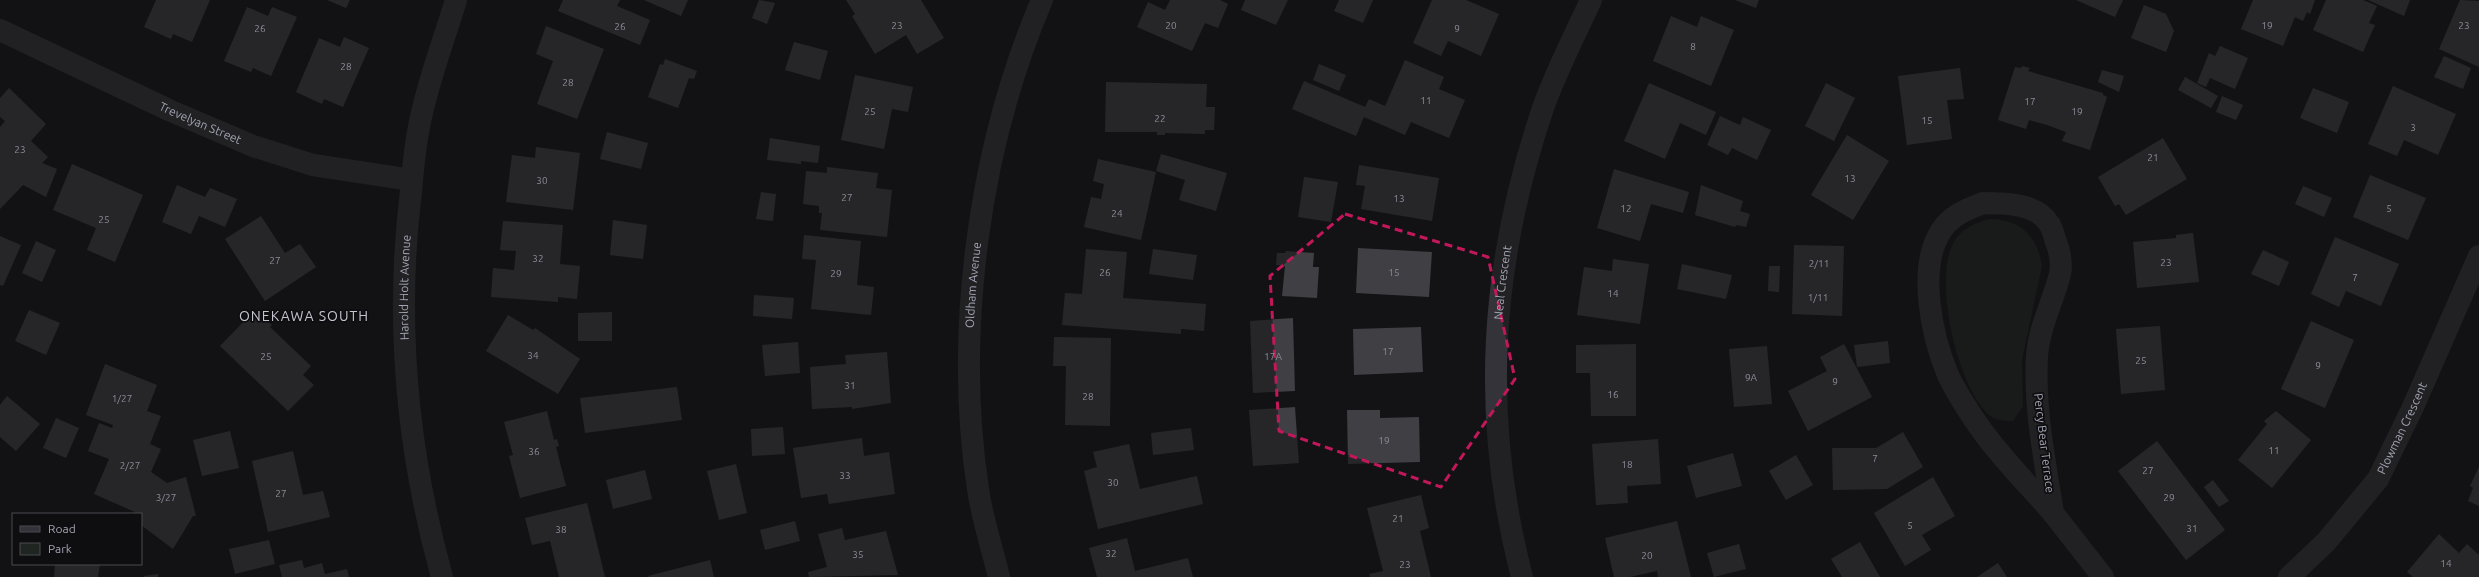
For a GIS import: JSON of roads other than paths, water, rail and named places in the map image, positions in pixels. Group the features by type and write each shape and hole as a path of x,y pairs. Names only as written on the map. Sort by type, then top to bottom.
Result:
{"street":[{"name":"Harold Holt Avenue","path":"442,577 415,460 405,370 403,305 404,245 420,122 456,0"},
{"name":"Oldham Avenue","path":"999,577 978,490 970,419 968,354 973,278 999,126 1031,26 1042,0"},
{"name":"Neal Crescent","path":"1522,577 1511,534 1495,406 1497,312 1514,207 1544,107 1591,0"},
{"name":"Trevelyan Street","path":"0,30 172,111 253,146 313,165 412,180"},
{"name":"Percy Bear Terrace","path":"2053,513 2037,405 2037,354 2042,328 2060,273 2059,249 2049,224 2032,210 2008,203 1984,203 1960,212 1941,230 1934,247 1928,293 1933,322 1948,376 1979,426 2053,513 2103,577"},
{"name":"Plowman Crescent","path":"2289,577 2326,542 2378,479 2413,408 2479,256"}],"district":[{"name":"ONEKAWA SOUTH","path":"304,316"}]}
